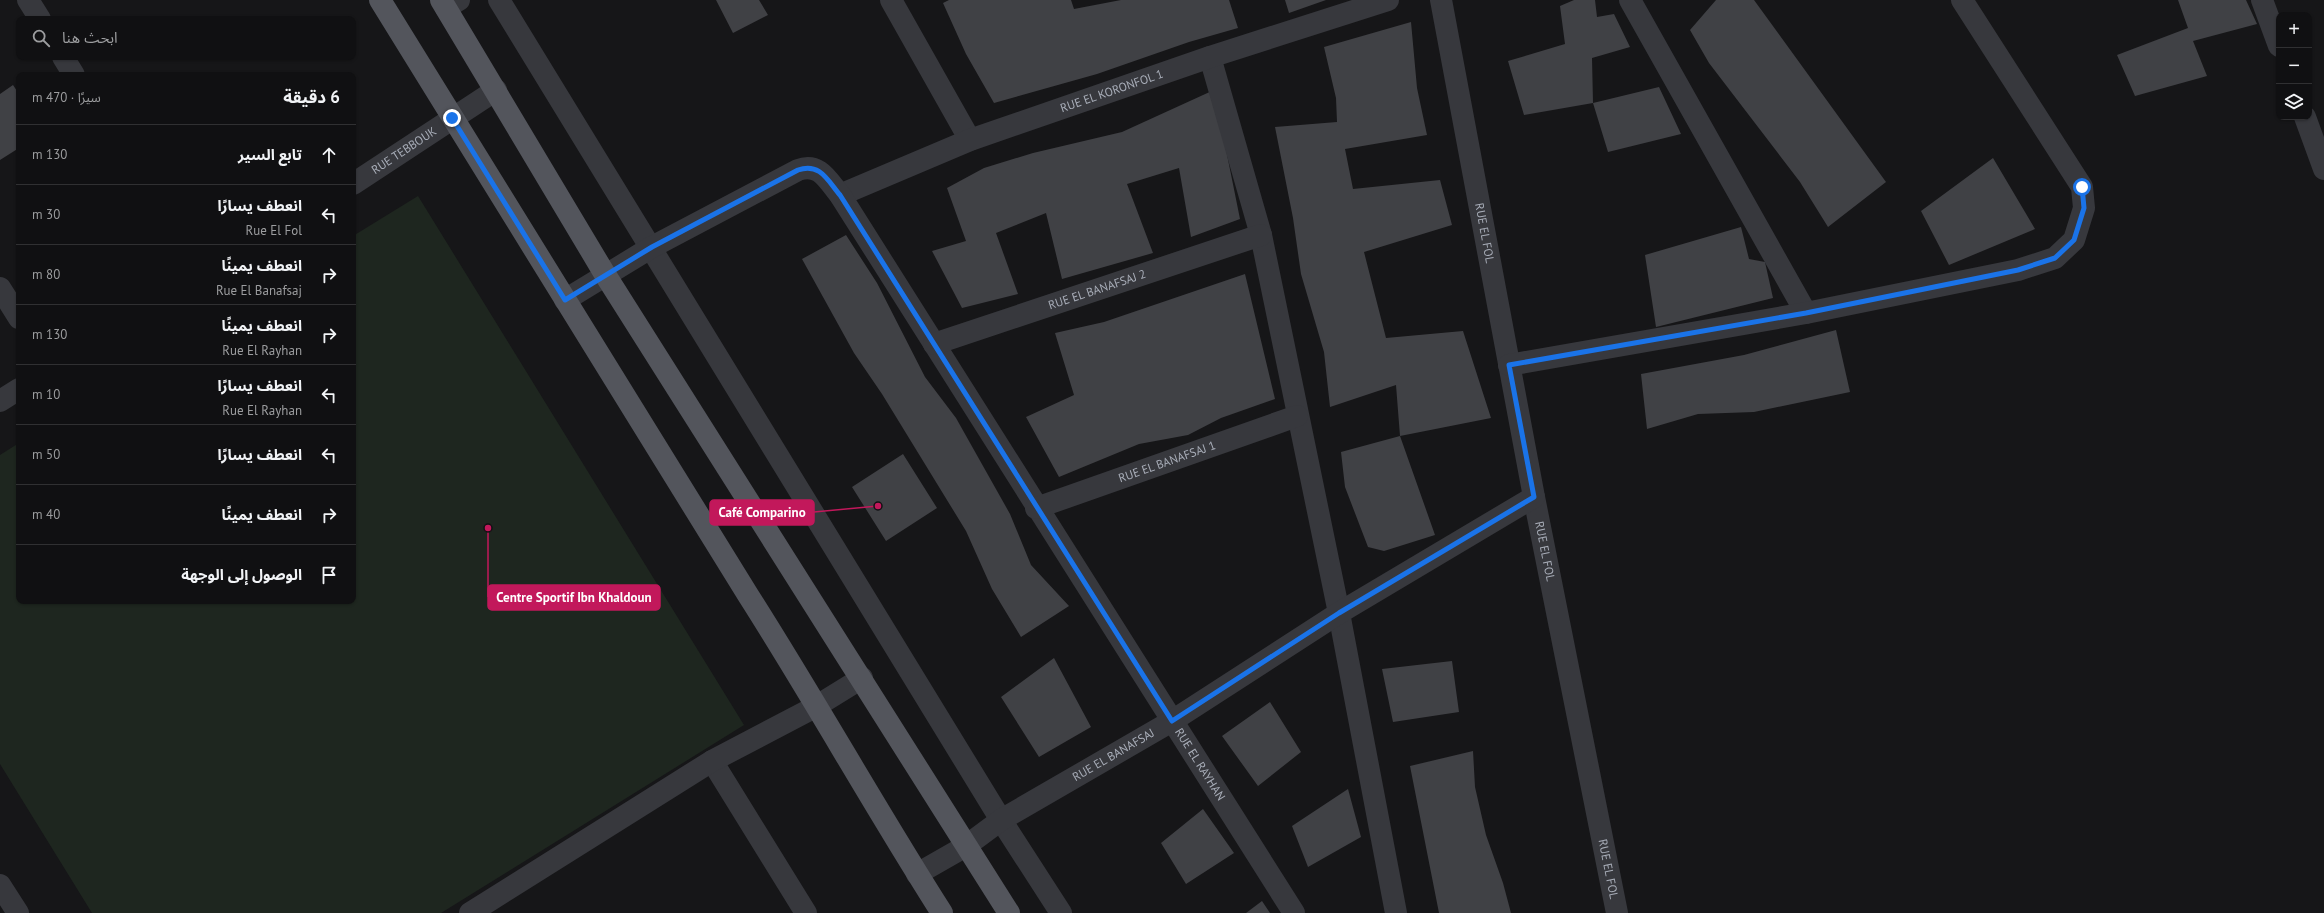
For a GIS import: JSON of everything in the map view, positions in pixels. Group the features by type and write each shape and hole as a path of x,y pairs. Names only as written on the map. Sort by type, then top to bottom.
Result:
{"main road":[{"path":"380,0 748,595 790,660 815,707 942,913"},
{"path":"449,3 496,90 606,276 862,678 966,846 1010,913"}],"street":[{"path":"28,0 38,16"},
{"path":"499,0 652,247 1001,820 1061,913"},
{"path":"891,0 970,140"},
{"name":"RUE EL KORONFOL 1","path":"840,195 970,140 1210,57 1388,0"},
{"name":"RUE EL FOL","path":"1441,0 1534,497 1617,913"},
{"path":"1630,0 1806,313"},
{"path":"1509,365 1806,313 2018,270 2055,258 2074,240 2084,208 2082,187 1962,0"},
{"path":"2262,0 2276,38"},
{"path":"1210,57 1261,234 1297,416 1339,613 1396,913"},
{"path":"65,60 72,72"},
{"name":"RUE TEBBOUK","path":"356,182 496,90"},
{"path":"2306,120 2324,169"},
{"name":"RUE EL RAYHAN","path":"652,247 798,170 812,167 820,170 840,195 1036,508 1294,913"},
{"name":"RUE EL BANAFSAJ 2","path":"934,344 1261,234"},
{"path":"565,300 652,247"},
{"path":"0,288 16,313"},
{"path":"0,401 16,391"},
{"name":"RUE EL BANAFSAJ 1","path":"1036,508 1297,416"},
{"name":"RUE EL BANAFSAJ","path":"917,874 966,846 1001,820 1172,721 1339,613 1534,497"},
{"path":"470,913 712,762 815,707 862,678"},
{"path":"712,762 806,913"}],"shaded area":[{"path":"418,196 744,725 441,913 92,913 0,764 0,455 16,445 16,604 356,604 356,234"}],"building":[{"path":"716,0 759,0 768,15 733,33"},
{"path":"949,0 1071,0 1074,9 1121,0 1229,0 1238,28 1189,42 1097,74 994,103 966,54 943,3"},
{"path":"1285,0 1326,0 1289,13"},
{"path":"1574,0 1595,0 1597,17 1614,14 1630,47 1592,58 1593,103 1524,115 1508,61 1565,44 1560,6"},
{"path":"1716,0 1754,0 1886,182 1828,227 1800,182 1709,63 1690,30"},
{"path":"2178,0 2246,0 2257,24 2193,41 2207,76 2135,96 2117,55 2188,28"},
{"path":"1411,22 1417,88 1427,135 1345,149 1353,189 1440,180 1452,225 1364,252 1386,338 1463,331 1491,418 1400,436 1396,385 1330,407 1324,352 1301,274 1293,218 1275,127 1337,122 1336,98 1324,47"},
{"path":"13,85 16,90 16,150 0,160 0,94"},
{"path":"1659,87 1681,134 1608,152 1593,103"},
{"path":"1214,90 1240,219 1191,237 1179,168 1127,184 1153,253 1062,279 1046,213 996,233 1018,294 962,308 932,251 966,241 947,188 984,168 1033,153 1122,132"},
{"path":"1993,158 2035,229 1949,265 1921,211"},
{"path":"1741,227 1749,259 1765,262 1773,298 1656,327 1645,255"},
{"path":"846,235 877,283 925,377 956,418 1010,514 1031,565 1069,606 1021,637 992,589 966,531 882,394 854,353 802,259"},
{"path":"1245,274 1275,399 1221,418 1188,435 1139,444 1059,477 1026,417 1074,395 1055,333 1104,322"},
{"path":"1836,330 1850,392 1754,412 1698,414 1647,429 1641,374 1744,355"},
{"path":"1400,436 1435,535 1384,551 1368,547 1345,487 1341,452"},
{"path":"903,454 937,508 886,541 852,487"},
{"path":"1054,658 1091,727 1039,757 1001,697"},
{"path":"1452,661 1459,712 1393,722 1382,669"},
{"path":"1270,702 1301,752 1258,786 1222,736"},
{"path":"1473,751 1475,787 1486,835 1503,883 1511,913 1439,913 1410,766"},
{"path":"1348,789 1361,837 1308,867 1292,826"},
{"path":"1203,809 1234,853 1186,884 1161,843"},
{"path":"1262,901 1270,913 1246,913"}],"place":[{"name":"Café Comparino","path":"878,506"},
{"name":"Centre Sportif Ibn Khaldoun","path":"488,528"}],"route":[{"path":"452,118 565,300 652,247 798,170 806,167 812,167 820,170 840,195 1036,508 1172,721 1339,613 1534,497 1509,365 1806,313 2018,270 2055,258 2074,240 2084,208 2082,187"}]}
